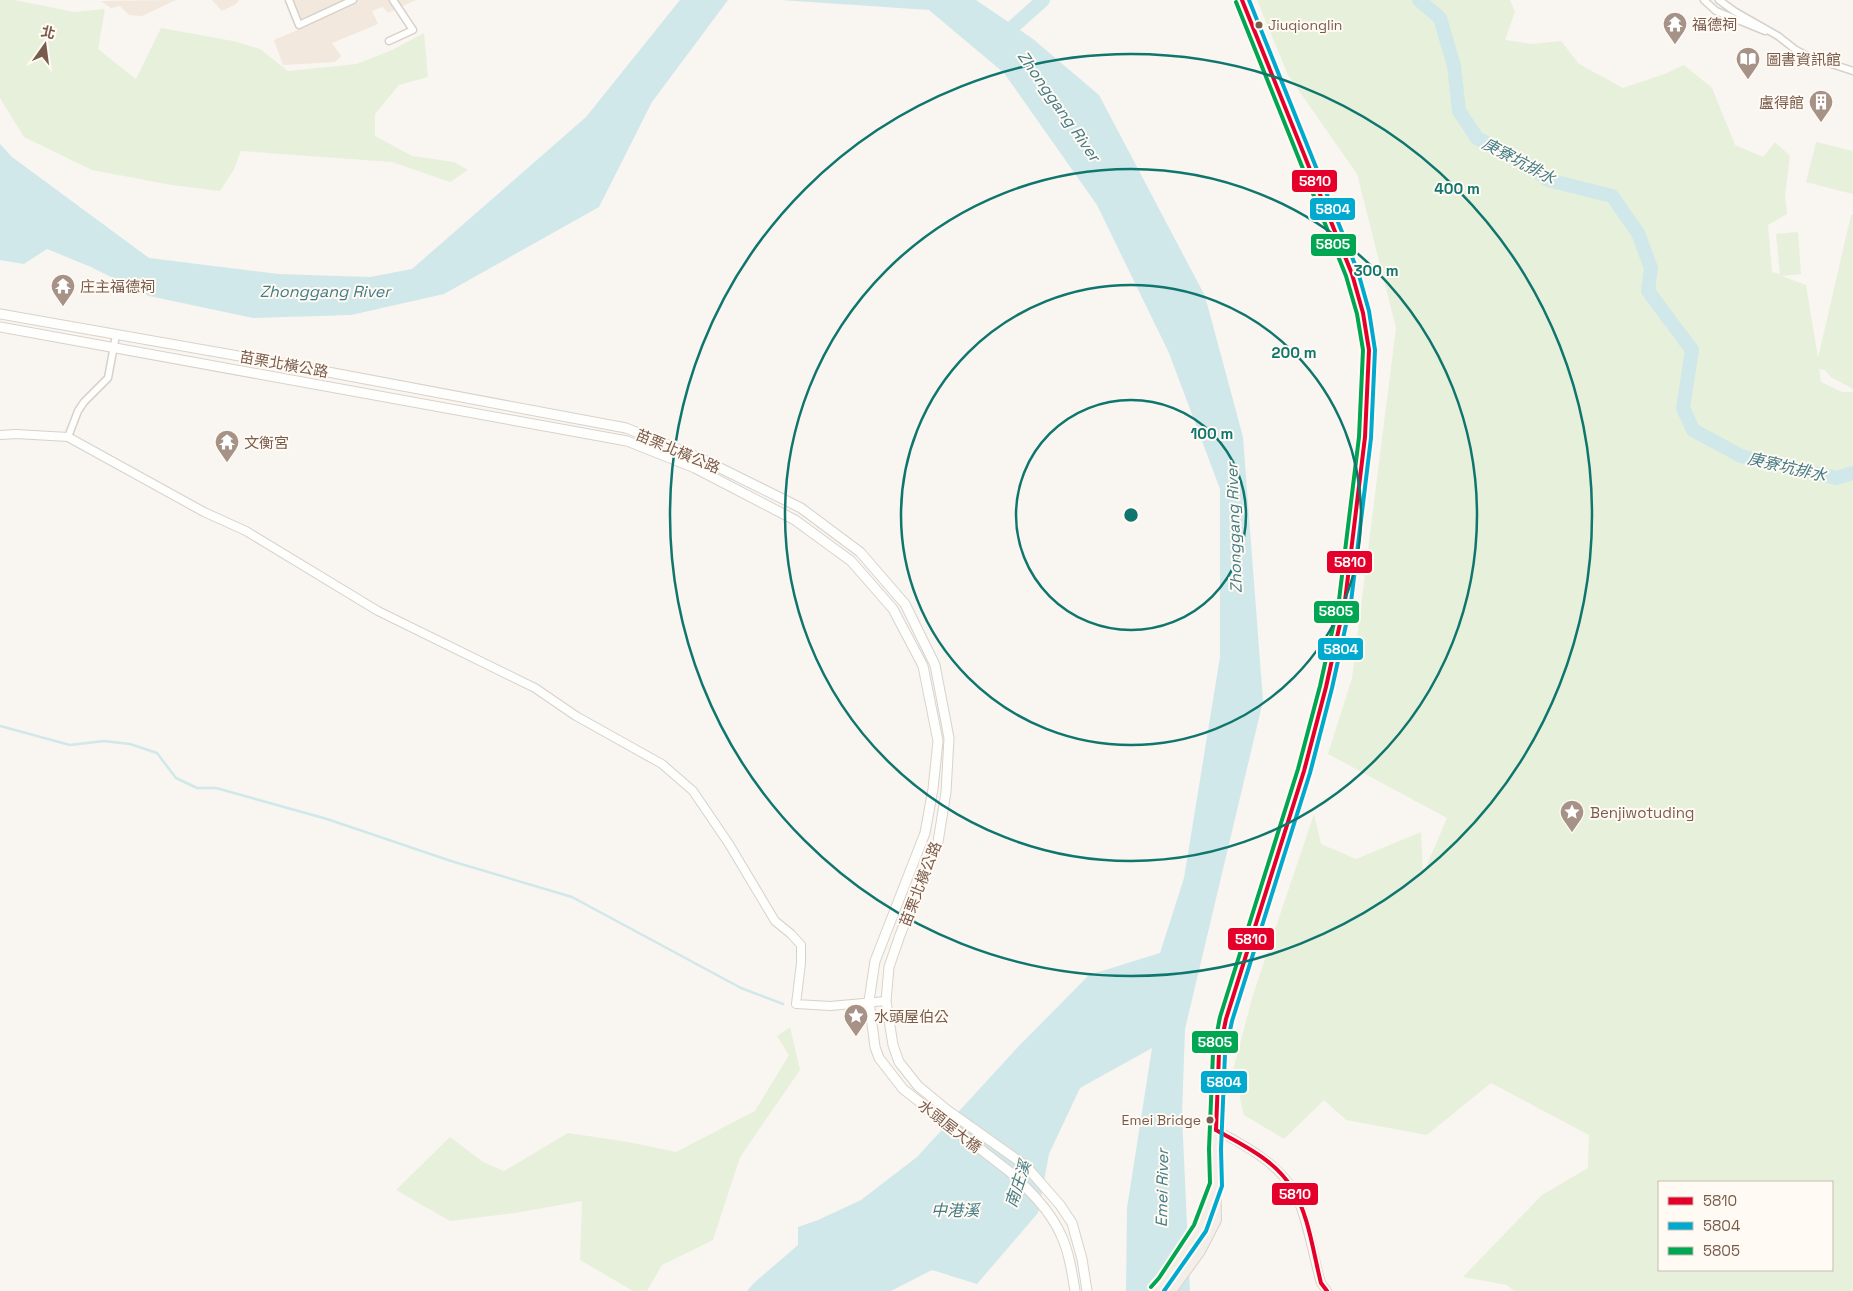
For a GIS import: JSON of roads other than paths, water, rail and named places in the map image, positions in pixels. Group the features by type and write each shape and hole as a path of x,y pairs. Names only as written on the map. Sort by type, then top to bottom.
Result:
{"main road":[{"path":"1238,0 1246,11"},
{"path":"1171,1291 1200,1251 1216,1220 1216,1130 1219,1053 1226,1019 1304,771 1326,687 1345,601 1365,437 1369,350 1363,313 1352,274 1242,0"},
{"name":"苗栗北橫公路","path":"0,314 296,366 626,428 698,457 800,508 860,552 905,604 935,665 949,738 946,792 938,842 889,967 886,1001"},
{"name":"苗栗北橫公路","path":"0,327 627,441 695,468 796,520 851,562 893,608 924,666 938,741 925,833 875,961 869,1001"},
{"name":"水頭屋大橋","path":"869,1001 875,1047 879,1058 903,1089 1010,1172 1044,1208 1061,1234 1074,1291"},
{"name":"水頭屋大橋","path":"886,1001 893,1045 906,1072 918,1086 947,1110 1026,1166 1060,1205 1072,1223 1082,1259 1087,1291"},
{"path":"1155,1291 1164,1282 1184,1254 1200,1228 1216,1184"}],"street":[{"path":"289,0 299,25 354,0"},
{"path":"389,41 413,30 393,0"},
{"path":"1704,0 1716,11 1729,18 1778,36"},
{"path":"1719,0 1807,56 1853,70"},
{"path":"68,437 78,411 84,402 108,378 116,335"},
{"path":"0,435 68,437 204,512 246,531 378,611 535,688 576,716 662,764 693,791 729,844 775,921 801,945 801,963 796,1004 830,1006 869,1001 886,1001"},
{"path":"1216,1130 1246,1146 1270,1165 1292,1188 1300,1205 1322,1283 1327,1291"}],"water":[{"name":"Zhonggang River","path":"680,0 728,0 652,102 599,207 444,294 351,315 253,318 149,296 91,267 47,249 24,264 0,260 0,144 12,157 149,258 278,274 370,277 412,269 586,117"},
{"name":"中港溪","path":"781,0 976,0 1033,39 1099,95 1205,296 1243,437 1263,701 1185,1029 1182,1115 1190,1291 1126,1291 1127,1208 1152,1048 1080,1088 1049,1154 1038,1213 977,1284 932,1270 891,1291 747,1291 798,1245 798,1227 861,1200 917,1157 1017,1048 1089,975 1160,953 1184,878 1220,657 1220,489 1169,353 1097,205 1004,73 929,10"}],"waterway":[{"name":"庚寮坑排水","path":"1006,33 1043,0"},
{"name":"庚寮坑排水","path":"1419,0 1440,18 1454,66 1459,111 1477,138 1531,167 1548,180 1612,196 1638,233 1651,268 1648,291 1692,350 1683,408 1693,430 1741,456 1836,478 1853,473"},
{"path":"0,726 70,745 104,741 130,744 157,753 176,778 197,788 216,788 327,819 451,861 572,897 741,988 783,1004"}],"place":[{"name":"Jiuqionglin","path":"1259,25"},
{"name":"福德祠","path":"1675,45"},
{"name":"圖書資訊館","path":"1748,80"},
{"name":"盧得館","path":"1821,123"},
{"name":"庄主福德祠","path":"63,307"},
{"name":"文衡宮","path":"227,463"},
{"name":"Benjiwotuding","path":"1572,833"},
{"name":"水頭屋伯公","path":"856,1037"},
{"name":"Emei Bridge","path":"1210,1120"}],"water label":[{"name":"南庄溪","path":"1018,1184"},
{"name":"Emei River","path":"1162,1188"}]}
